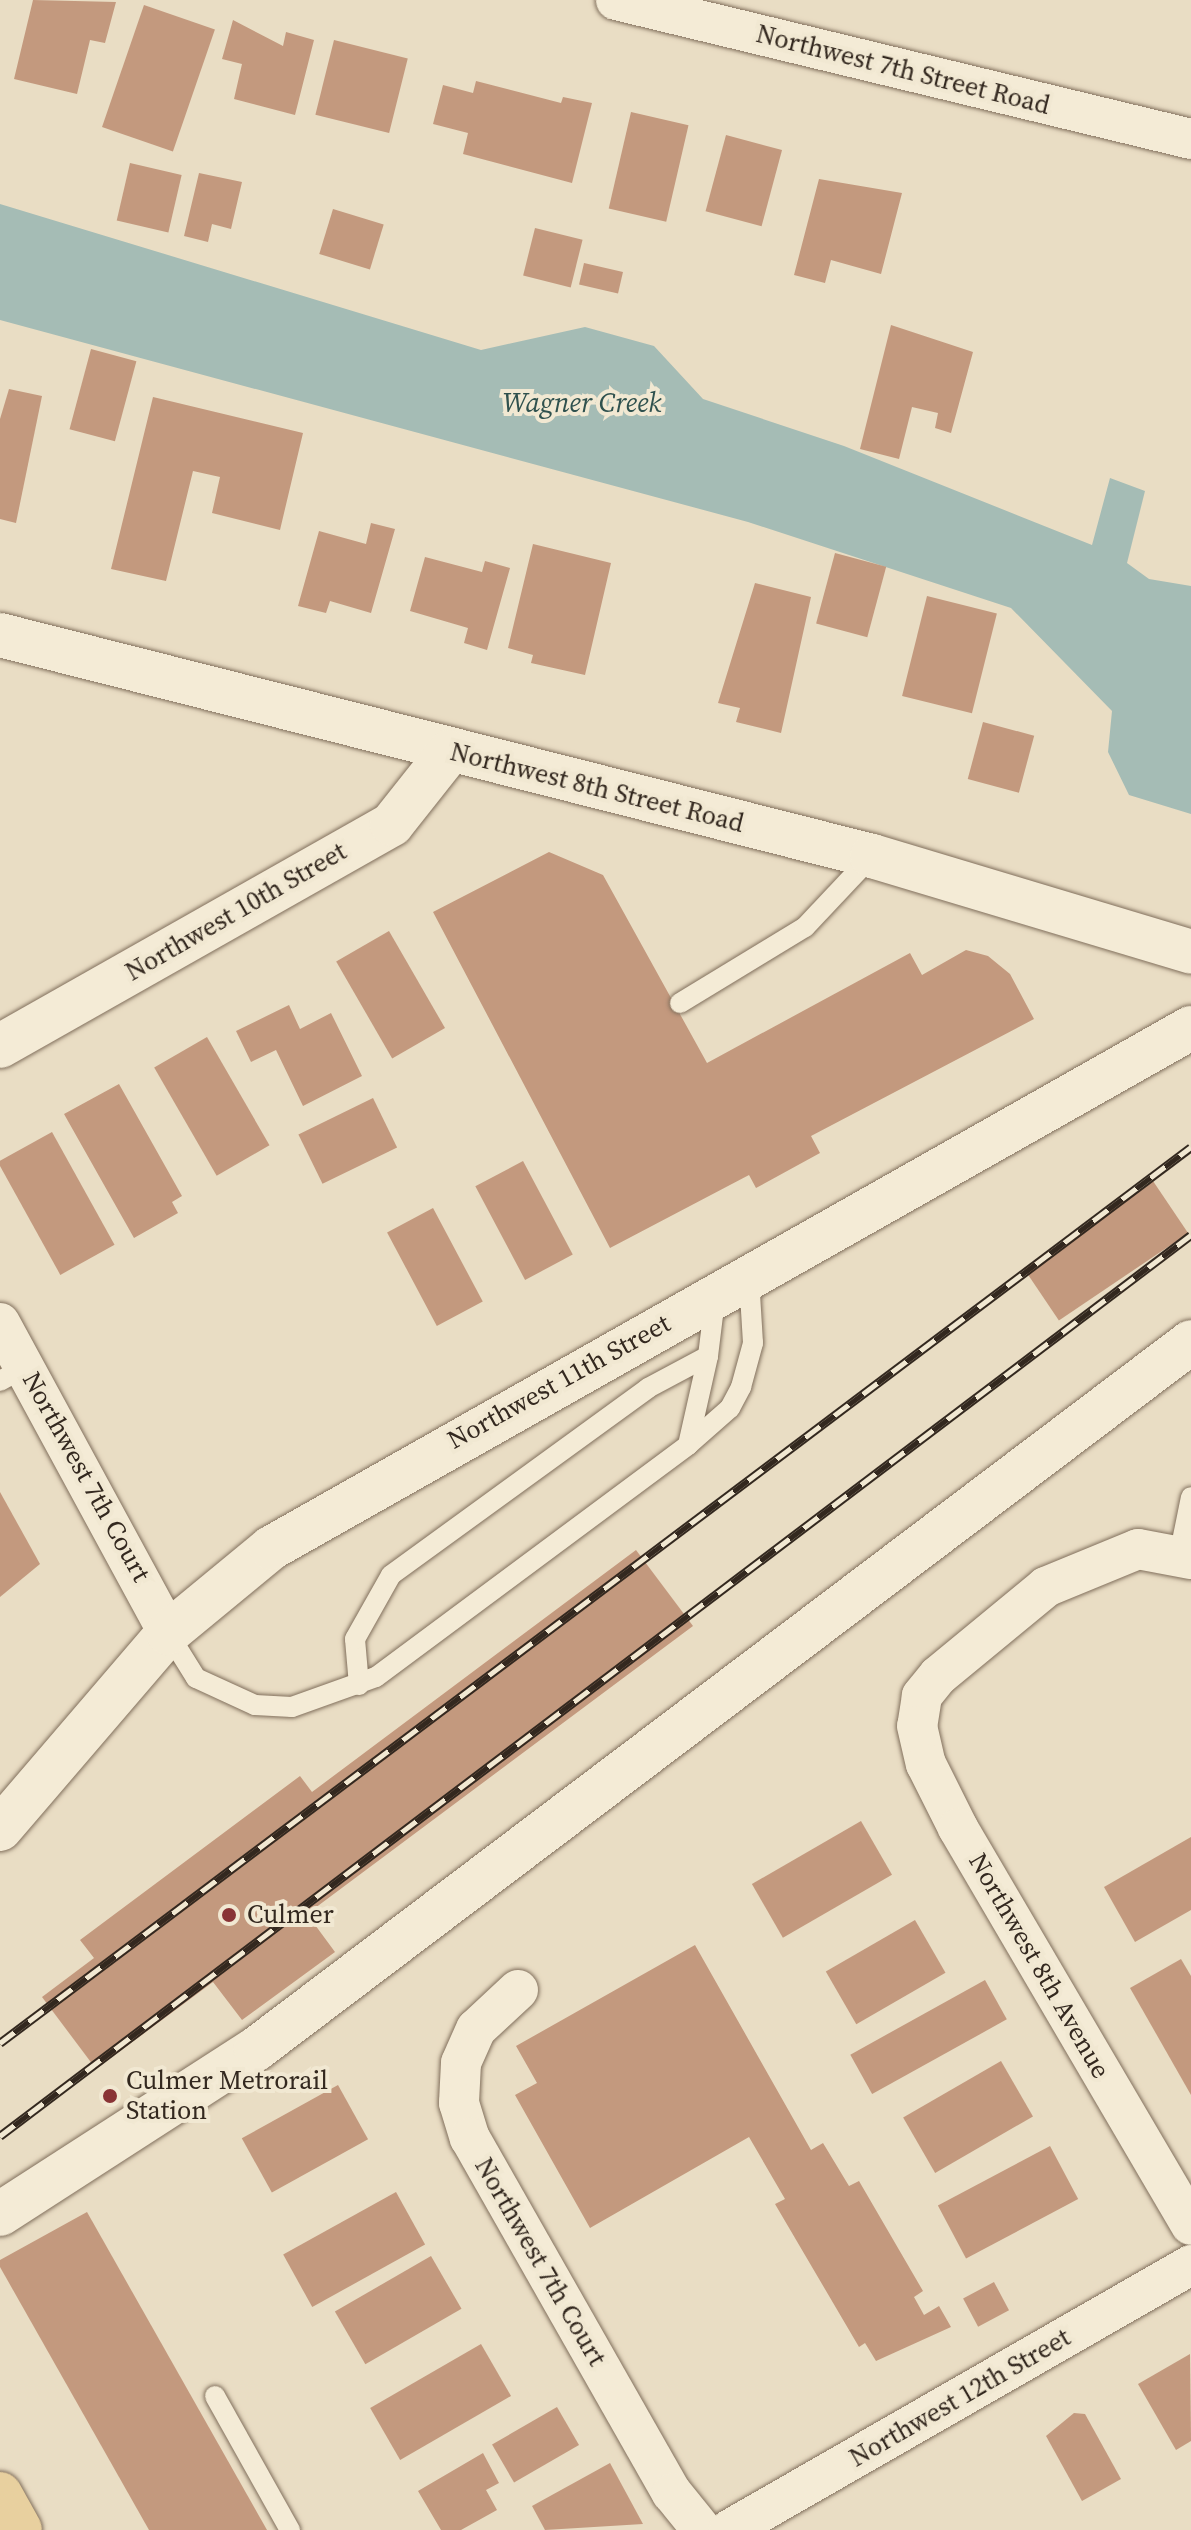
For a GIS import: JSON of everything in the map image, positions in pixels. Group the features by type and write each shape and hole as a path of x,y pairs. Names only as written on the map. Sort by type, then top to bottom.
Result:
{"main road":[{"path":"0,2494 20,2530"}],"street":[{"name":"Northwest 7th Street Road","path":"616,0 1191,139"},
{"name":"Northwest 8th Street Road","path":"0,635 449,752 872,856 1191,952"},
{"name":"Northwest 10th Street","path":"0,1046 392,824 449,752"},
{"name":"Northwest 11th Street","path":"0,1829 168,1633 271,1548 1191,1028"},
{"name":"Northwest 7th Court","path":"0,1323 12,1374 168,1633"},
{"path":"0,2214 256,2049 1191,1342"},
{"name":"Northwest 8th Avenue","path":"1185,1558 1138,1549 1046,1587 965,1648 922,1696 917,1726 945,1802 1191,2225"},
{"name":"Northwest 7th Court","path":"518,1990 476,2029 461,2063 459,2103 470,2138 672,2493 702,2530"},
{"name":"Northwest 12th Street","path":"729,2530 1191,2265"}],"lane":[{"path":"680,1003 805,927 872,856"},
{"path":"688,1445 708,1356 732,1286"},
{"path":"168,1633 196,1678 230,1699 292,1707 359,1685 688,1445 730,1408 750,1364 732,1286"},
{"path":"359,1685 358,1629 391,1575 648,1388 708,1356"},
{"path":"1185,1558 1191,1497"},
{"path":"215,2396 290,2530"}],"water":[{"name":"Wagner Creek","path":"0,204 481,350 585,327 654,346 703,399 844,446 1092,545 1110,478 1145,491 1127,563 1149,579 1191,586 1191,814 1129,795 1108,752 1112,711 1011,608 748,522 0,320"}],"building":[{"path":"33,0 116,2 105,43 90,40 77,94 14,79"},
{"path":"144,5 215,29 173,151 102,127"},
{"path":"233,20 283,46 286,32 314,40 295,115 234,99 242,64 222,59"},
{"path":"334,40 408,58 389,133 315,115"},
{"path":"476,81 561,103 563,97 592,103 572,183 463,154 468,133 433,124 443,85 473,93"},
{"path":"631,112 688,125 666,222 609,208"},
{"path":"726,135 782,150 762,226 706,211"},
{"path":"130,163 182,175 168,232 117,220"},
{"path":"199,173 242,182 231,229 212,224 208,242 184,236"},
{"path":"819,179 902,193 881,274 831,260 825,283 794,275"},
{"path":"333,209 384,224 370,269 319,254"},
{"path":"535,228 583,240 571,287 523,276"},
{"path":"584,263 623,272 618,293 579,284"},
{"path":"891,325 973,352 951,433 935,428 938,413 912,407 899,459 860,449"},
{"path":"91,349 136,361 115,441 70,429"},
{"path":"9,389 42,396 16,523 0,519 0,419"},
{"path":"153,397 303,433 280,530 212,513 220,477 193,471 166,581 111,569"},
{"path":"371,523 395,529 371,613 330,601 326,613 298,606 319,531 366,544"},
{"path":"533,544 611,563 585,675 531,663 533,655 508,648"},
{"path":"835,553 886,567 867,637 816,624"},
{"path":"425,557 482,572 485,561 510,568 487,650 464,643 468,628 410,611"},
{"path":"755,583 811,597 781,733 736,722 740,708 718,703"},
{"path":"927,596 997,613 972,713 902,696"},
{"path":"983,722 1034,736 1019,793 968,779"},
{"path":"549,852 603,875 707,1063 910,953 922,975 966,950 988,956 1010,974 1034,1019 811,1136 820,1153 756,1188 749,1175 610,1248 433,912"},
{"path":"389,931 445,1028 392,1058 336,961"},
{"path":"289,1005 300,1029 331,1013 362,1076 303,1106 276,1050 251,1062 236,1031"},
{"path":"207,1037 270,1145 217,1176 154,1068"},
{"path":"119,1084 182,1196 172,1202 178,1213 134,1238 64,1114"},
{"path":"373,1098 397,1147 323,1184 298,1134"},
{"path":"52,1132 115,1245 60,1275 0,1166 0,1161"},
{"path":"523,1161 573,1255 525,1280 475,1186"},
{"path":"1153,1181 1188,1233 1059,1320 1024,1268"},
{"path":"433,1208 483,1302 437,1326 387,1232"},
{"path":"0,1492 40,1564 0,1597"},
{"path":"636,1550 693,1626 307,1914 335,1952 242,2020 213,1982 96,2069 42,1997 94,1958 80,1940 300,1776 312,1792"},
{"path":"861,1821 892,1875 783,1938 752,1884"},
{"path":"1191,1837 1191,1910 1135,1942 1104,1887"},
{"path":"915,1920 946,1973 856,2024 826,1972"},
{"path":"695,1945 811,2150 823,2143 849,2186 859,2181 923,2291 914,2297 924,2315 939,2306 951,2327 876,2361 865,2343 859,2347 775,2204 785,2199 749,2137 590,2228 515,2095 537,2083 516,2046"},
{"path":"1181,1959 1191,1976 1191,2095 1130,1988"},
{"path":"985,1980 1007,2019 872,2094 850,2055"},
{"path":"1001,2061 1033,2116 935,2173 903,2118"},
{"path":"338,2085 368,2139 272,2193 242,2138"},
{"path":"1050,2146 1078,2199 966,2259 938,2206"},
{"path":"396,2192 425,2244 312,2307 283,2255"},
{"path":"87,2212 267,2530 149,2530 0,2267 0,2260"},
{"path":"431,2256 461,2309 365,2364 335,2312"},
{"path":"994,2282 1009,2310 978,2327 963,2298"},
{"path":"481,2344 511,2396 400,2460 370,2408"},
{"path":"1190,2354 1191,2441 1176,2450 1138,2384"},
{"path":"557,2407 579,2445 514,2483 492,2444"},
{"path":"1074,2413 1085,2414 1121,2479 1082,2501 1046,2436"},
{"path":"483,2453 499,2483 486,2490 497,2510 461,2530 441,2530 418,2491"},
{"path":"610,2463 643,2524 545,2530 532,2506"}],"railway":[{"path":"0,2043 1191,1147"},
{"path":"0,2136 1191,1235"}],"place":[{"name":"Culmer","path":"229,1915"},
{"name":"Culmer Metrorail Station","path":"110,2096"}]}
